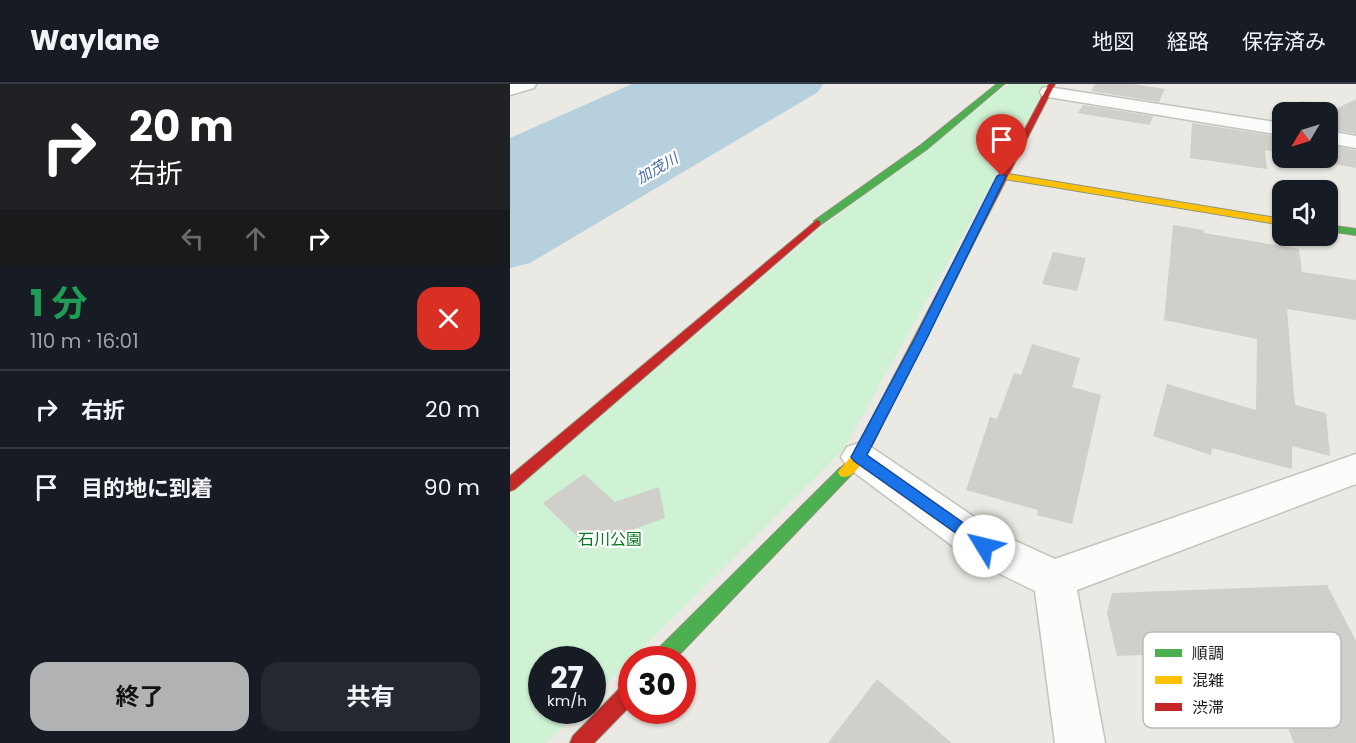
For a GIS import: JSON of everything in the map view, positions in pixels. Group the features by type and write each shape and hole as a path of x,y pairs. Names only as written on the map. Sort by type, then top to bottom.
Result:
{"street":[{"path":"510,90 528,84"},
{"path":"510,485 809,229 924,147 1001,84"},
{"path":"675,646 859,457 1002,176 1050,88 1272,127"},
{"path":"1338,139 1356,142"},
{"path":"1002,176 1272,220"},
{"path":"1338,229 1356,232"},
{"path":"859,457 984,546 1054,579 1356,469"},
{"path":"1054,579 1080,743"},
{"path":"580,743 618,704"}],"green space":[{"name":"石川公園","path":"1009,84 1047,84 844,449 645,646 618,646 618,672 606,684 606,646 528,646 528,724 566,724 546,743 510,743 510,494 817,231"}],"water":[{"path":"632,84 793,84 510,238 510,138"}],"building":[{"path":"1095,84 1133,84 1165,89 1159,102 1091,91"},
{"path":"1356,99 1356,134 1338,131 1338,108"},
{"path":"1083,105 1153,116 1150,125 1078,113"},
{"path":"1192,123 1272,135 1272,151 1265,150 1267,169 1190,158"},
{"path":"1338,147 1356,150 1356,168 1338,165"},
{"path":"1173,225 1272,246 1299,249 1302,272 1356,280 1356,320 1287,309 1295,405 1326,413 1330,456 1292,446 1292,469 1212,448 1211,455 1153,436 1167,384 1256,410 1257,339 1164,320"},
{"path":"1053,252 1086,258 1077,291 1042,284"},
{"path":"1032,344 1080,358 1072,387 1101,395 1072,524 1037,515 1038,510 966,490 990,417 997,419 1014,373 1021,375"},
{"path":"584,474 615,502 659,487 665,518 587,546 543,503"},
{"path":"1327,585 1356,641 1356,743 1294,743 1288,728 1341,728 1341,632 1143,632 1143,655 1117,656 1107,613 1112,593"},
{"path":"877,679 952,743 828,743"}],"waterway":[{"name":"加茂川","path":"510,251 805,84"}],"traffic: fast":[{"path":"817,223 924,147 1001,84"},
{"path":"1338,229 1356,232"},
{"path":"675,646 845,472"}],"traffic: slow":[{"path":"1002,176 1272,220"},
{"path":"845,472 859,457 965,250"}],"traffic: jam":[{"path":"965,250 1052,84"},
{"path":"510,485 817,223"},
{"path":"580,743 618,704"}],"route":[{"path":"984,546 859,457 1002,176"}]}
